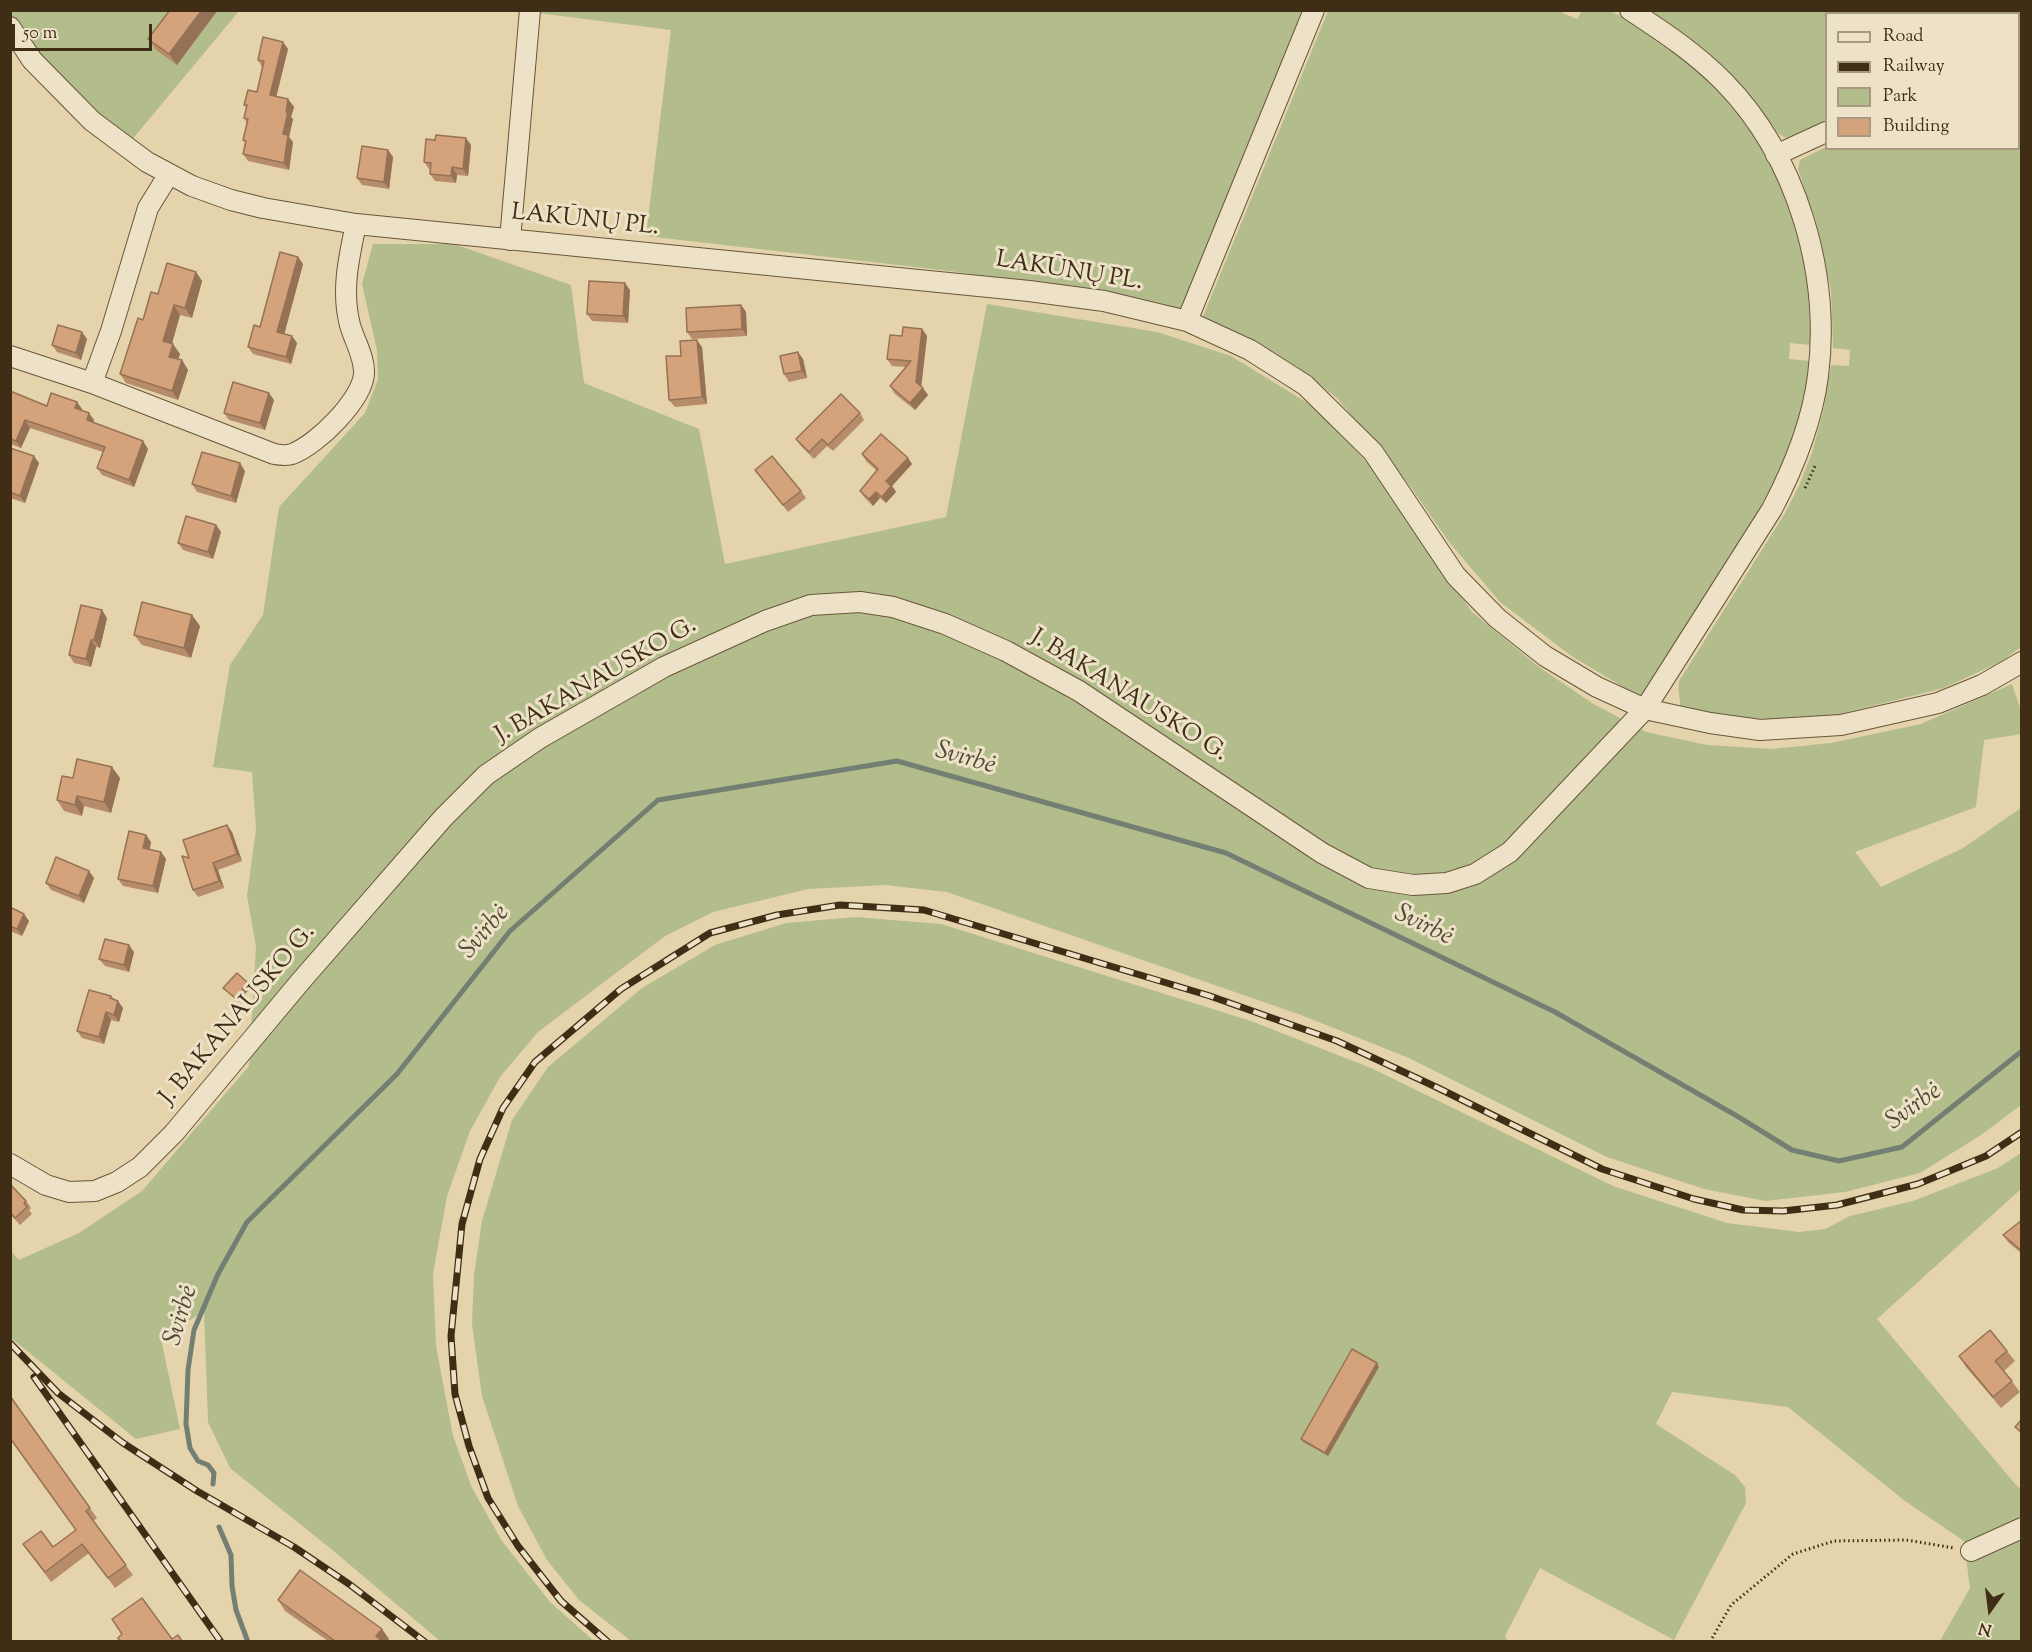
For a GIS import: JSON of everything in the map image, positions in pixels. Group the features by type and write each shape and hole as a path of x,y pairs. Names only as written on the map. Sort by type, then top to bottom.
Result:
{"street":[{"path":"510,240 530,10"},
{"path":"1187,321 1314,10"},
{"name":"J. BAKANAUSKO G.","path":"10,1164 46,1185 69,1192 95,1191 117,1182 140,1167 174,1133 300,982 443,818 486,775 540,738 664,667 765,621 811,604 860,602 893,607 945,624 1006,651 1079,691 1322,853 1369,878 1413,885 1446,883 1475,874 1510,852 1645,709 1772,509 1790,476 1809,420 1818,377 1821,335 1819,296 1803,217 1791,185 1758,125 1725,83 1686,47 1629,10"},
{"name":"LAKŪNŲ PL.","path":"10,27 32,60 92,121 147,162 192,186 231,200 263,208 356,224 1029,291 1104,301 1187,321 1242,346 1305,385 1373,452 1456,576 1497,618 1545,656 1597,687 1645,709 1710,723 1760,730 1841,724 1938,703 1982,685 2022,662"},
{"path":"1776,156 1825,133"},
{"path":"92,383 111,331 148,208 169,174"},
{"path":"10,356 92,383 274,454 290,455 310,445 334,423 362,384 364,371 350,324 346,296 347,268 356,224"},
{"path":"1971,1551 2022,1528"}],"path":[{"path":"1802,495 1818,457"},
{"path":"1710,1641 1731,1605 1792,1554 1834,1540 1875,1539 1906,1540 1971,1551"}],"green space":[{"path":"539,10 1303,11 1183,311 1157,302 950,271 646,236 671,30 538,13"},
{"path":"1563,10 1562,13 1577,19 1582,11 1599,10 1609,11 1626,19 1675,51 1715,88 1749,130 1777,177 1795,219 1806,273 1811,345 1790,343 1789,359 1809,361 1799,422 1790,449 1767,500 1752,525 1642,695 1625,688 1573,657 1500,602 1449,542 1410,486 1337,398 1299,368 1246,336 1202,319 1328,11"},
{"path":"10,11 239,11 131,141 89,109 45,63"},
{"path":"1649,11 2021,11 2021,33 2020,12 1825,12 1825,122 1790,139 1781,135 1766,122 1733,78 1713,59"},
{"path":"2020,56 2021,647 2002,661 1944,688 1832,716 1770,719 1723,717 1679,709 1679,681 1784,515 1799,486 1812,453 1823,412 1831,365 1849,366 1850,350 1833,348 1831,290 1817,225 1798,169 1800,160 1825,148 1825,150 2020,150"},
{"path":"373,244 454,244 571,285 584,383 699,429 725,564 946,517 987,304 1157,332 1231,356 1314,407 1373,469 1472,612 1539,667 1592,703 1646,732 1707,745 1772,749 1831,743 1921,724 2012,684 2021,711 2021,734 1984,740 1976,807 1855,852 1881,887 1963,848 2021,808 2021,1105 1981,1135 1920,1173 1845,1192 1765,1201 1704,1189 1607,1157 1409,1058 1301,1015 947,892 885,885 808,889 713,912 665,936 538,1032 500,1077 470,1131 447,1196 433,1274 436,1346 453,1436 472,1488 502,1541 550,1602 594,1641 440,1641 330,1548 230,1468 208,1422 204,1311 161,1339 180,1429 136,1439 11,1338 10,1250 19,1260 79,1233 142,1191 249,1066 256,946 247,896 256,829 252,772 213,767 230,665 263,615 279,507 365,413 378,379 377,350 362,284"},
{"path":"856,917 941,924 1251,1021 1371,1068 1613,1186 1727,1223 1799,1232 1825,1229 1850,1216 1913,1201 1998,1168 2021,1153 2021,1189 1877,1319 2021,1489 2021,1641 1940,1641 1970,1588 1964,1541 1905,1501 1788,1407 1672,1392 1656,1424 1735,1475 1745,1487 1746,1503 1674,1640 1540,1568 1505,1636 1508,1641 631,1641 579,1600 547,1560 518,1506 482,1396 472,1324 474,1275 482,1221 512,1120 548,1067 642,988 715,945 786,923"}],"building":[{"path":"170,10 202,10 169,54 148,39"},
{"path":"263,37 283,42 270,95 288,99 286,112 288,112 283,134 288,135 284,163 243,154 246,141 243,140 248,119 244,118 247,105 244,105 248,90 257,92 264,61 258,60"},
{"path":"436,135 466,138 463,169 452,167 451,176 430,174 431,163 424,162 426,139 435,140"},
{"path":"362,146 388,150 384,182 357,178"},
{"path":"280,252 298,257 277,332 292,336 286,357 248,347 254,325 260,327"},
{"path":"167,263 196,272 185,308 174,305 163,341 173,344 169,357 182,360 172,391 120,374 138,318 143,320 151,292 158,294"},
{"path":"589,281 625,283 623,316 587,314"},
{"path":"741,305 742,329 687,332 686,308"},
{"path":"58,325 82,332 76,353 52,345"},
{"path":"903,327 922,329 916,382 923,388 910,403 890,386 911,361 887,359 890,335 902,336"},
{"path":"697,340 702,397 669,400 666,356 681,356 680,341"},
{"path":"798,352 802,371 784,374 780,356"},
{"path":"233,382 269,393 260,423 224,413"},
{"path":"10,391 47,406 51,393 77,402 75,408 89,413 87,420 143,441 129,480 97,468 105,447 25,420 16,441 10,439"},
{"path":"841,394 860,413 828,445 822,439 809,452 796,439"},
{"path":"881,434 908,458 886,481 891,486 882,497 876,492 869,499 860,491 878,469 862,454"},
{"path":"10,448 34,456 20,496 10,492"},
{"path":"202,452 240,463 231,496 192,484"},
{"path":"772,456 801,491 783,505 755,470"},
{"path":"186,516 216,525 208,552 178,543"},
{"path":"142,602 192,615 184,648 134,635"},
{"path":"81,605 102,610 86,659 69,655"},
{"path":"77,759 112,767 104,802 77,796 75,805 57,800 62,776 73,778"},
{"path":"227,825 237,854 213,863 219,881 193,890 182,856 189,858 183,840"},
{"path":"129,831 146,835 143,848 161,852 153,886 118,879"},
{"path":"56,857 89,871 79,896 46,883"},
{"path":"10,907 24,914 17,929 10,926"},
{"path":"105,939 129,945 124,965 99,959"},
{"path":"237,973 248,983 235,998 223,988"},
{"path":"89,990 111,996 110,998 118,1001 114,1015 106,1012 99,1037 77,1031"},
{"path":"10,1184 26,1201 24,1203 27,1207 15,1218 10,1212"},
{"path":"2022,1220 2022,1251 2003,1235"},
{"path":"1990,1330 2007,1351 1995,1361 2012,1381 1993,1397 1959,1356"},
{"path":"1352,1349 1377,1363 1325,1453 1301,1439"},
{"path":"10,1396 90,1508 86,1511 126,1565 108,1578 82,1544 45,1572 23,1544 41,1531 53,1547 76,1530 10,1438"},
{"path":"2022,1419 2022,1433 2015,1427"},
{"path":"300,1570 382,1629 376,1636 382,1641 335,1641 278,1600"},
{"path":"142,1598 172,1639 178,1635 182,1641 120,1641 118,1638 122,1634 112,1619"}],"waterway":[{"name":"Svirbė","path":"213,1484 214,1473 208,1465 198,1461 190,1448 186,1424 188,1370 194,1330 218,1274 247,1222 397,1074 510,931 658,800 897,761 1226,853 1555,1012 1792,1150 1839,1161 1902,1147 2022,1051"},
{"name":"Svirbė","path":"219,1527 231,1555 232,1586 236,1610 248,1642"}],"railway":[{"path":"608,1642 561,1601 518,1546 488,1498 469,1446 455,1394 451,1336 462,1224 480,1159 503,1108 535,1062 621,989 710,933 777,915 840,905 924,910 1210,996 1337,1041 1602,1169 1694,1199 1743,1210 1783,1211 1837,1205 1918,1184 1986,1156 2022,1132"},
{"path":"10,1343 58,1393 123,1443 197,1491 294,1547 349,1584 425,1642"},
{"path":"34,1377 221,1642"}]}
